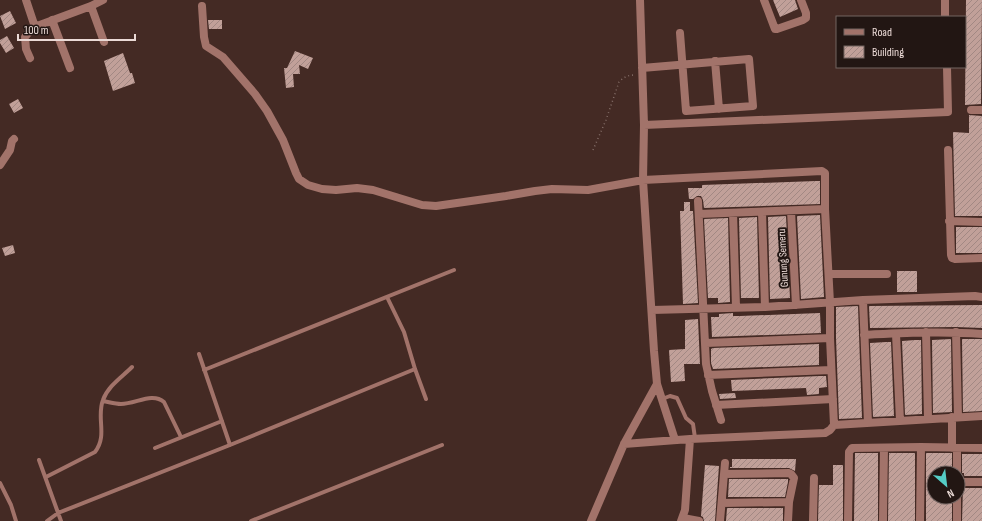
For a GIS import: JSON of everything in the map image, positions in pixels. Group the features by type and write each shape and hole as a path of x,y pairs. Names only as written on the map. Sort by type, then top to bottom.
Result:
{"street":[{"path":"26,0 35,25"},
{"path":"82,0 104,42"},
{"path":"30,58 26,49 25,37 35,25 87,8 103,0"},
{"path":"640,0 644,126 643,180 657,384 675,440"},
{"path":"764,0 775,28 777,29 806,18 802,0"},
{"path":"945,0 945,16"},
{"path":"202,6 206,46 223,57 255,94 267,111 283,140 299,178 308,185 322,189 336,190 357,188 373,190 422,205 436,206 552,189 588,190 643,180 822,171 826,174 825,210 829,274 834,425 825,433 693,439 624,444"},
{"path":"52,20 70,68"},
{"path":"642,71 682,64 749,58 753,106 686,111 682,64 680,33"},
{"path":"715,61 719,108"},
{"path":"644,126 948,112 947,68"},
{"path":"971,110 982,110"},
{"path":"0,165 10,150 14,139"},
{"path":"948,150 951,255 952,258 982,258"},
{"path":"698,202 708,375 721,420"},
{"path":"699,214 825,210"},
{"name":"Gunung Semeru","path":"791,211 796,305"},
{"path":"762,212 765,307"},
{"path":"733,213 736,307"},
{"path":"949,221 982,222"},
{"path":"829,274 887,274"},
{"path":"652,310 765,307 863,300 982,297"},
{"path":"863,300 868,423"},
{"path":"864,335 926,332 982,334"},
{"path":"926,332 928,418"},
{"path":"956,332 955,417 952,428 956,465"},
{"path":"896,334 900,421"},
{"path":"706,343 830,338"},
{"path":"708,375 831,370"},
{"path":"590,521 624,444 657,384"},
{"path":"716,406 833,399"},
{"path":"834,425 928,418 982,416"},
{"path":"693,439 685,510 682,520 699,521"},
{"path":"848,521 850,450 852,448 954,446 982,448"},
{"path":"920,521 921,447"},
{"path":"883,521 884,448"},
{"path":"720,521 725,463"},
{"path":"724,474 790,474 794,478 789,502 788,521"},
{"path":"813,521 814,478"},
{"path":"966,482 982,482"},
{"path":"722,503 789,502"},
{"path":"957,505 957,521"}],"lane":[{"path":"204,370 454,270"},
{"path":"387,297 404,332 426,399"},
{"path":"199,354 230,445"},
{"path":"46,477 95,452 100,446 102,438 102,401 112,385 132,367"},
{"path":"47,521 58,513 230,445 415,369"},
{"path":"662,399 670,396 678,399 686,418 693,424 693,439"},
{"path":"102,401 122,404 151,398 160,399 164,402 181,436"},
{"path":"156,448 181,436 222,421"},
{"path":"251,521 442,445"},
{"path":"39,460 61,521"},
{"path":"0,483 11,505 16,521"}],"path":[{"path":"593,150 606,120 619,82 628,75 642,71"}],"building":[{"path":"773,0 795,0 798,9 780,17"},
{"path":"966,0 982,0 981,104 965,105"},
{"path":"10,11 16,23 5,29 0,16"},
{"path":"208,20 222,20 222,29 209,29"},
{"path":"7,36 14,48 6,53 0,43 0,40"},
{"path":"295,51 313,58 308,69 299,65 300,74 293,74 294,87 286,88 284,68 287,68"},
{"path":"123,53 135,83 113,91 104,61"},
{"path":"18,99 23,108 14,113 9,104"},
{"path":"969,115 982,116 982,216 955,216 953,132 969,133"},
{"path":"820,181 820,204 704,208 701,196 689,199 688,188 702,188 702,185"},
{"path":"684,202 690,202 690,211 693,211 698,303 683,304 680,211 684,211"},
{"path":"820,215 824,297 801,299 797,216"},
{"path":"786,216 790,298 770,299 768,217"},
{"path":"757,217 759,298 741,298 739,218"},
{"path":"728,218 730,302 718,303 718,298 708,298 704,219"},
{"path":"956,227 982,227 982,253 956,253"},
{"path":"13,245 15,253 5,256 2,248"},
{"path":"897,271 917,271 917,292 897,292"},
{"path":"982,305 982,328 870,328 869,306"},
{"path":"858,306 862,418 839,419 836,307"},
{"path":"733,313 733,316 740,316 820,313 821,333 712,337 711,317 719,317 719,314"},
{"path":"698,319 700,364 684,364 685,381 671,382 669,350 685,349 685,320"},
{"path":"951,339 952,412 933,413 932,340"},
{"path":"962,339 982,339 982,411 963,412"},
{"path":"921,340 922,414 905,415 902,341"},
{"path":"891,342 894,416 873,417 870,343"},
{"path":"819,344 819,365 713,369 711,363 711,349 713,348"},
{"path":"826,376 827,387 819,388 819,394 807,395 806,388 732,391 731,380"},
{"path":"735,393 736,398 720,399 719,394"},
{"path":"855,453 878,453 878,521 854,521"},
{"path":"889,453 915,453 915,521 888,521"},
{"path":"926,453 952,453 952,465 926,465"},
{"path":"962,454 982,454 982,476 966,476 966,465 962,465"},
{"path":"732,459 796,459 795,471 789,468 730,468 732,467"},
{"path":"705,465 719,466 715,521 704,521 703,517 701,516"},
{"path":"833,465 843,465 843,521 818,521 819,485 833,485"},
{"path":"729,479 788,479 788,482 785,497 728,497"},
{"path":"966,488 982,488 982,521 962,521 962,505 966,505"},
{"path":"926,505 952,505 952,521 926,521"},
{"path":"727,508 783,508 783,521 726,521"}]}
